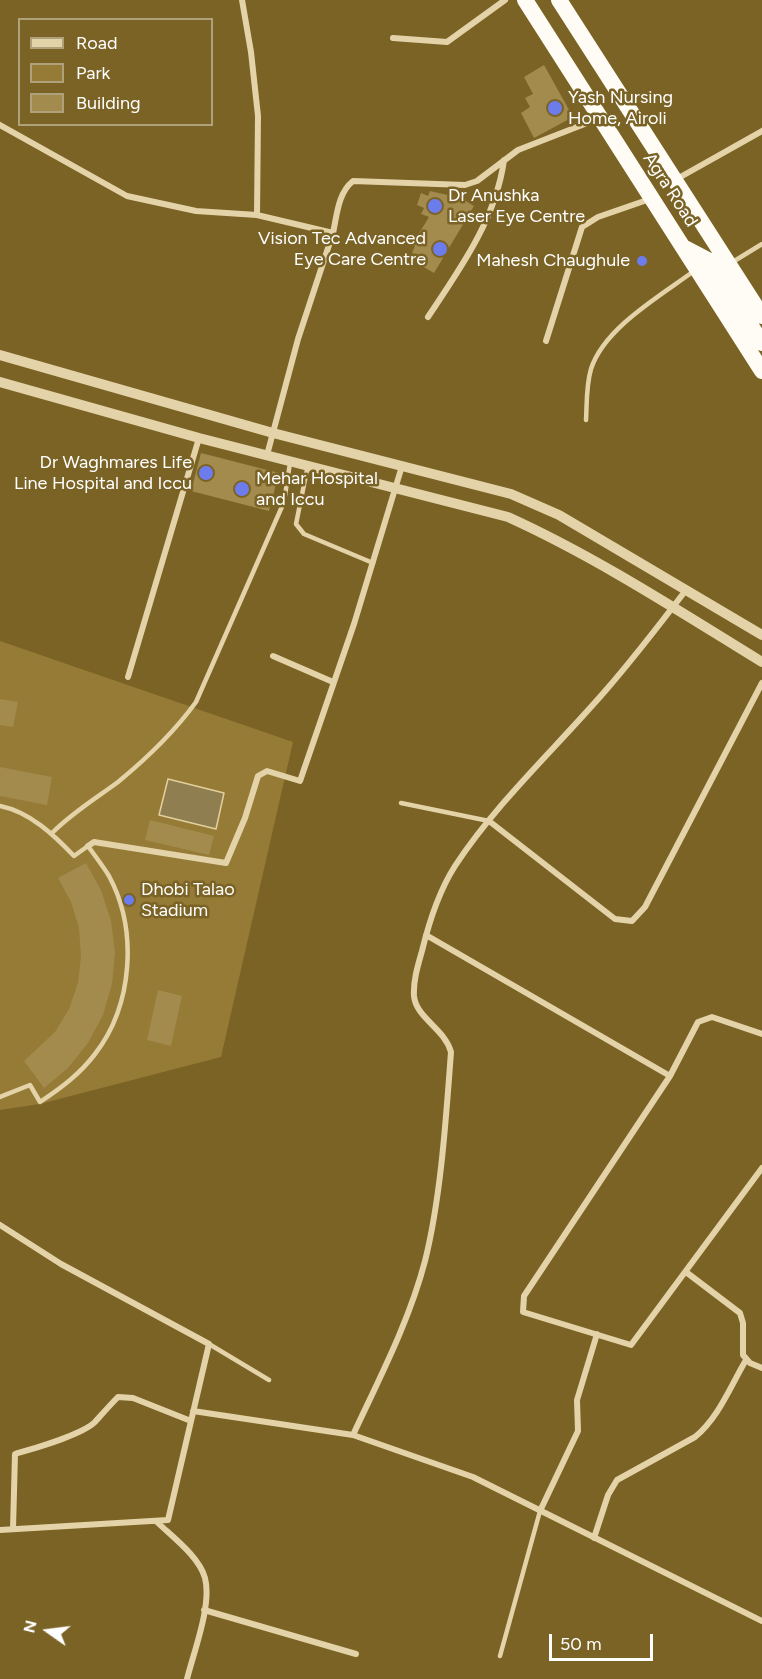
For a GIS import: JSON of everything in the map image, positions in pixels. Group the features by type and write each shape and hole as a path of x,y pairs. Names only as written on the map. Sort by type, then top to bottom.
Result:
{"highway":[{"name":"Agra Road","path":"525,0 650,199 681,242 711,264 762,316"},
{"name":"Agra Road","path":"559,0 705,228"},
{"path":"681,242 705,228 711,264 762,343"},
{"name":"Agra Road","path":"711,264 762,371"}],"street":[{"path":"242,0 251,52 258,116 256,215"},
{"path":"393,38 447,42 505,0"},
{"path":"267,455 301,330 346,187 353,181 465,185 477,181 504,159 534,143 601,118"},
{"path":"0,125 127,196 196,211 256,215 333,233"},
{"path":"675,180 762,131"},
{"path":"428,317 454,278 492,210 499,193 504,159"},
{"path":"546,341 582,226 598,217 650,199"},
{"path":"0,355 273,433 511,494 559,515 762,635"},
{"path":"0,382 199,438 507,517 542,532 673,607 762,662"},
{"path":"128,677 199,438"},
{"path":"88,846 94,842 226,863 245,818 258,776 267,771 300,780 373,563 402,466"},
{"path":"352,1435 401,1329 424,1263 433,1227 450,1052 444,1035 424,1015 414,995 415,976 426,935 444,887 454,867 489,821 607,689 686,590"},
{"path":"273,656 333,682"},
{"path":"489,821 615,919 632,921 645,907 762,683"},
{"path":"426,935 670,1076"},
{"path":"762,1034 712,1017 705,1017 698,1022 670,1076 522,1302 523,1312 631,1345 762,1168"},
{"path":"0,1225 61,1264 208,1344 168,1520 0,1530"},
{"path":"686,1272 740,1313 743,1323 743,1355 762,1368"},
{"path":"540,1511 578,1431 577,1400 597,1334"},
{"path":"594,1538 608,1495 617,1480 695,1437 705,1428 716,1416 746,1359"},
{"path":"14,1529 15,1454 65,1438 94,1423 100,1413 118,1397 133,1398 191,1421"},
{"path":"193,1411 352,1435 473,1476 762,1621"},
{"path":"156,1521 196,1562 204,1576 204,1610 188,1679"},
{"path":"204,1610 356,1654"}],"lane":[{"path":"586,420 588,383 601,349 616,331 711,264 762,244"},
{"path":"52,833 77,809 120,780 182,722 196,702 284,502 290,461"},
{"path":"308,465 296,524 304,534 373,563"},
{"path":"401,803 489,821"},
{"path":"0,806 11,808 52,833 74,856 88,846 109,876 124,921 128,948 125,986 115,1021 96,1054 71,1081 40,1102 30,1085 0,1097"},
{"path":"208,1344 269,1380"},
{"path":"500,1656 540,1511"}],"green space":[{"name":"Dhobi Talao Stadium","path":"0,641 293,742 221,1057 40,1104 0,1110"}],"shaded area":[{"path":"168,779 224,793 216,829 159,815"}],"building":[{"path":"544,65 573,117 534,138 521,113 530,107 525,98 533,94 524,77"},
{"path":"430,191 461,198 474,206 434,273 422,266 426,261 412,253 415,246 412,245 429,217 421,214 424,208 417,205 421,193 428,196"},
{"path":"201,453 279,473 269,511 191,491"},
{"path":"0,699 18,702 13,727 0,725"},
{"path":"0,767 52,777 47,805 0,796"},
{"path":"150,820 214,836 209,855 145,840"},
{"path":"86,863 101,890 111,921 115,952 112,984 103,1015 88,1043 68,1068 44,1088 24,1061 55,1032 69,1009 78,983 81,956 79,928 71,902 58,878"},
{"path":"158,990 182,996 171,1046 147,1040"}],"place":[{"name":"Yash Nursing Home, Airoli","path":"555,108"},
{"name":"Dr Anushka Laser Eye Centre","path":"435,206"},
{"name":"Vision Tec Advanced Eye Care Centre","path":"440,249"},
{"name":"Mahesh Chaughule","path":"642,261"},
{"name":"Dr Waghmares Life Line Hospital and Iccu","path":"206,473"},
{"name":"Mehar Hospital and Iccu","path":"242,489"},
{"name":"Dhobi Talao Stadium","path":"129,900"}]}
